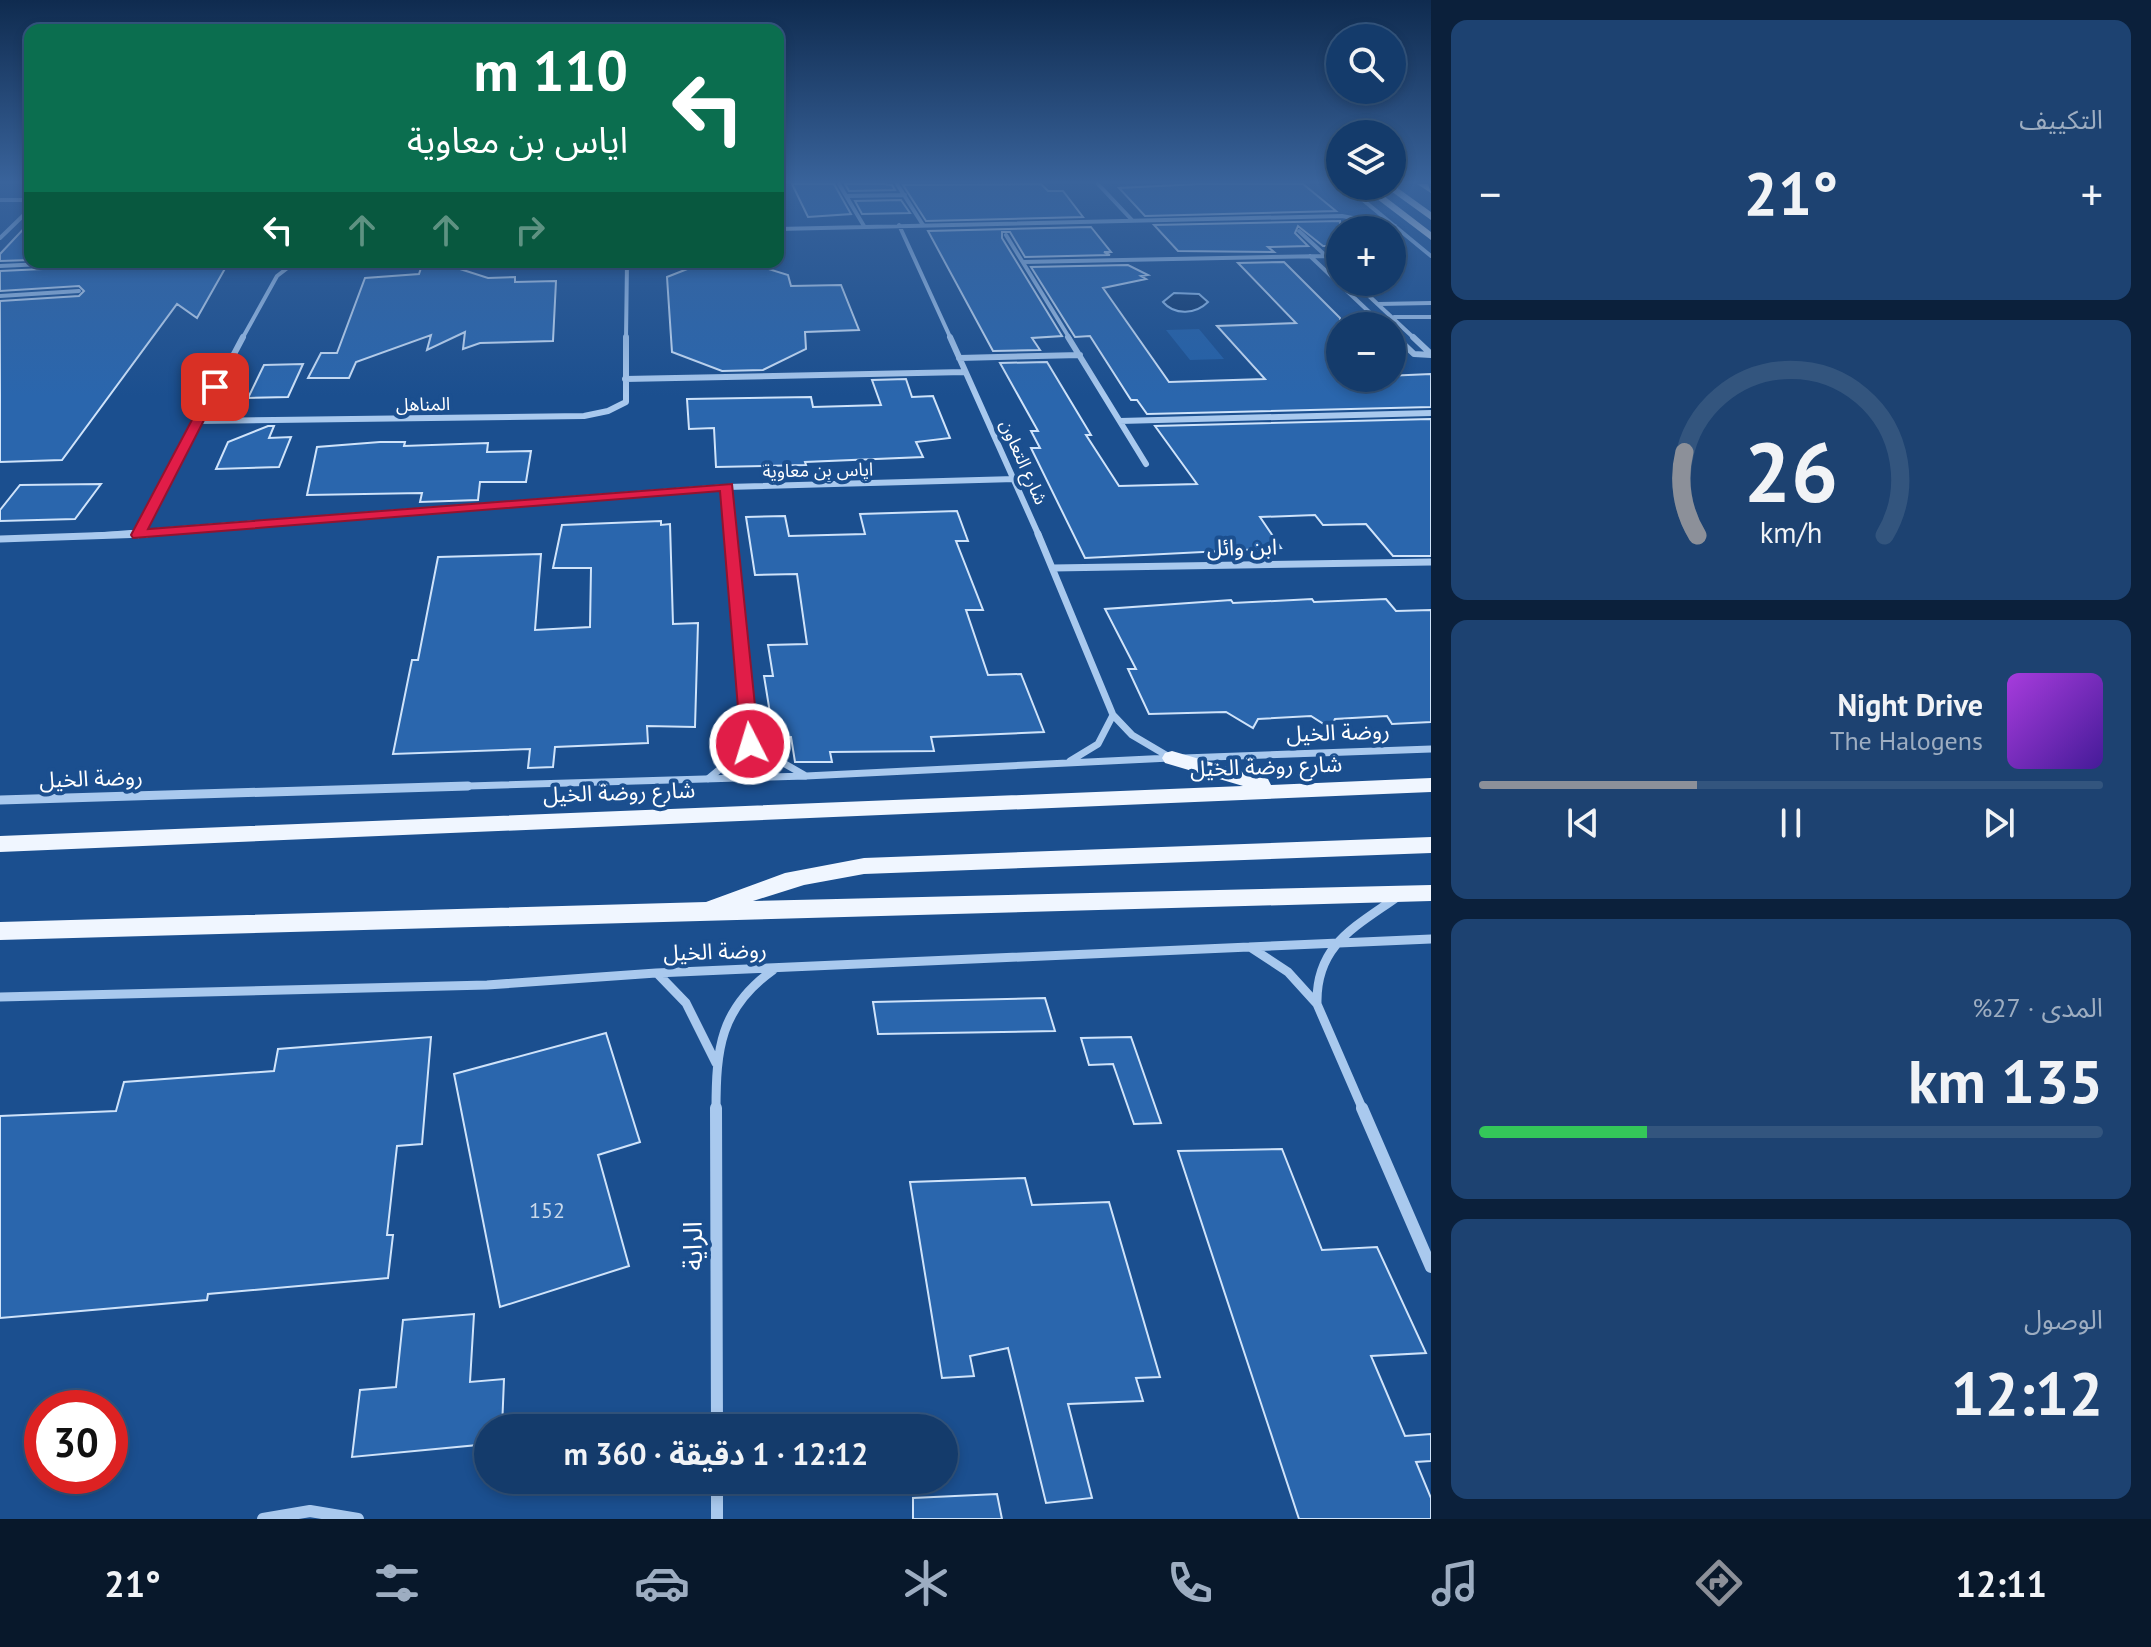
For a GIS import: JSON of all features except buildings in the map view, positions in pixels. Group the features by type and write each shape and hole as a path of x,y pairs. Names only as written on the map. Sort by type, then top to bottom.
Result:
{"main road":[{"path":"1172,758 1231,778 1288,791"},
{"name":"شارع روضة الخيل","path":"0,844 1431,785"},
{"path":"703,913 748,892 792,879 864,866 1431,845"},
{"path":"0,931 1431,893"}],"street":[{"name":"شارع التعاون","path":"912,255 1015,479 1113,715 1132,735 1172,758"},
{"path":"1019,255 1146,464"},
{"path":"1310,256 1369,312"},
{"path":"1023,262 1326,256"},
{"path":"0,266 24,265"},
{"path":"273,268 277,276"},
{"path":"138,535 196,421 277,276 287,268"},
{"name":"المناهل","path":"196,421 584,416 608,411 626,402 627,268"},
{"path":"0,296 79,291"},
{"path":"1369,296 1388,312"},
{"path":"1378,304 1431,303"},
{"path":"1406,317 1431,317"},
{"path":"1406,329 1431,354"},
{"path":"1406,347 1414,354 1431,354"},
{"path":"959,358 1080,355"},
{"path":"625,379 965,372"},
{"path":"1120,421 1431,413"},
{"name":"اياس بن معاوية","path":"0,539 138,535 727,487 1015,479"},
{"path":"727,487 750,744"},
{"name":"ابن وائل","path":"1053,568 1431,562"},
{"path":"1065,763 1092,750 1104,740 1113,715"},
{"path":"750,744 806,776"},
{"path":"708,779 750,744"},
{"name":"روضة الخيل","path":"0,800 806,776 1431,749"},
{"path":"1400,895 1339,942 1318,968 1315,985 1317,1004 1431,1267"},
{"name":"روضة الخيل","path":"0,997 487,985 656,973 1431,939"},
{"path":"1248,947 1288,972 1317,1004"},
{"name":"الراية","path":"717,1414 716,1064 729,1014 746,988 775,969"},
{"name":"الراية","path":"656,973 693,1009 716,1064"},
{"path":"717,1494 717,1519"},
{"path":"263,1519 296,1513 336,1513 358,1519"}],"shaded area":[{"path":"1174,293 1199,294 1208,302 1192,311 1173,310 1163,302"},
{"path":"1199,329 1224,359 1190,360 1166,330"}],"route":[{"path":"215,387 138,535 727,487 750,744"}]}
